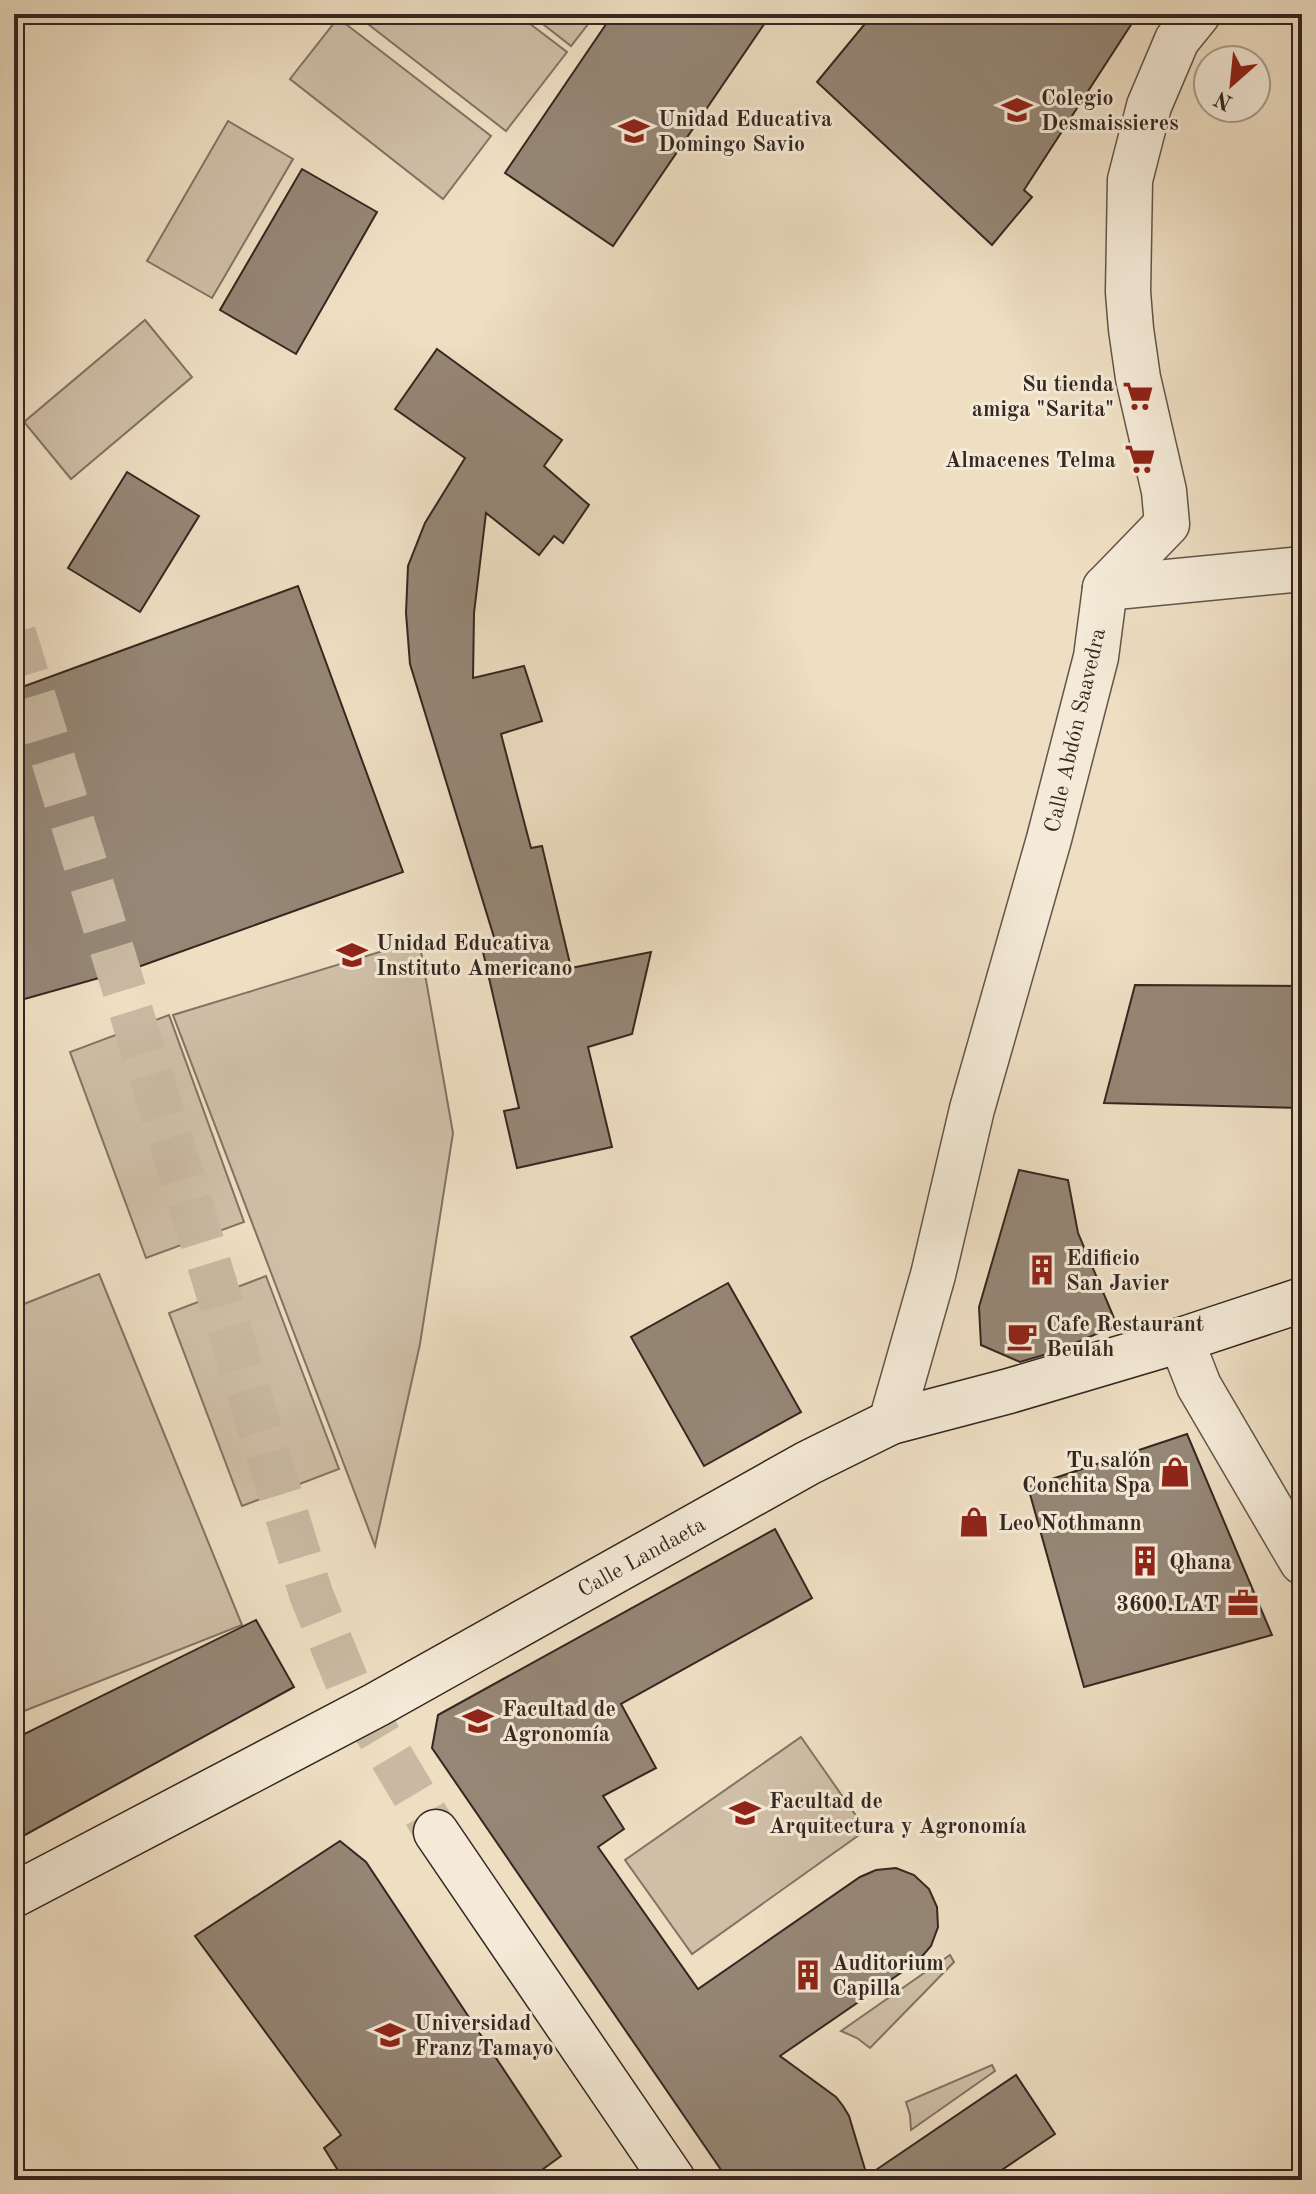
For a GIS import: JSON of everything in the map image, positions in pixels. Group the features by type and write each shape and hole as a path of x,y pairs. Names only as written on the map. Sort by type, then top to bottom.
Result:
{"street":[{"path":"1105,588 1167,524 1164,491 1138,378 1131,329 1128,292 1130,180 1149,106 1177,40 1198,14"},
{"path":"1105,588 1302,569"},
{"name":"Calle Abdón Saavedra","path":"891,1422 933,1275 972,1109 1049,839 1096,657 1105,588"},
{"name":"Calle Landaeta","path":"14,1895 376,1705 808,1463 891,1422 1181,1340 1302,1300"},
{"path":"1181,1340 1199,1386 1302,1562"},
{"path":"436,1832 673,2180"}],"shaded area":[{"path":"355,14 517,14 567,52 506,131"},
{"path":"530,14 596,14 571,46"},
{"path":"338,18 491,136 443,199 290,79"},
{"path":"228,121 293,159 212,298 147,261"},
{"path":"145,320 192,377 71,479 24,422"},
{"path":"419,940 453,1133 420,1344 375,1546 173,1015"},
{"path":"169,1015 244,1222 146,1258 70,1052"},
{"path":"99,1274 242,1625 14,1715 14,1308"},
{"path":"266,1276 339,1469 242,1506 169,1313"},
{"path":"801,1737 866,1830 692,1954 625,1860"},
{"path":"950,1955 954,1962 870,2048 841,2031"},
{"path":"992,2065 995,2071 911,2130 906,2102"}],"building":[{"path":"613,14 771,14 613,246 505,173"},
{"name":"Colegio Desmaissieres","path":"873,14 1138,14 1024,190 1032,197 992,245 817,82"},
{"path":"302,169 377,212 296,354 220,310"},
{"path":"437,349 562,440 544,466 589,505 563,543 554,536 539,555 486,513 474,613 473,678 524,666 542,721 501,734 531,848 542,846 571,968 651,952 632,1034 588,1047 612,1147 517,1168 504,1111 519,1108 483,952 497,947 410,664 406,613 408,566 425,523 465,458 395,409"},
{"path":"127,472 199,516 140,612 68,568"},
{"path":"298,586 403,872 138,967 14,1002 14,690"},
{"path":"1135,985 1302,986 1302,1108 1104,1103"},
{"name":"Edificio San Javier","path":"1019,1170 1068,1180 1078,1233 1117,1325 1057,1351 1020,1362 981,1345 979,1307"},
{"path":"728,1283 801,1412 704,1466 631,1337"},
{"name":"Qhana","path":"1187,1434 1272,1635 1084,1687 1028,1487"},
{"path":"775,1529 812,1598 621,1704 656,1768 603,1796 624,1829 598,1847 698,1989 860,1877 876,1870 896,1868 914,1875 929,1889 937,1907 938,1927 931,1946 918,1961 780,2056 836,2097 843,2106 849,2116 867,2176 1016,2075 1055,2134 987,2180 728,2180 432,1748 438,1715"},
{"path":"256,1620 294,1687 14,1841 14,1739"},
{"name":"Universidad Franz Tamayo","path":"340,1841 366,1862 561,2156 528,2180 344,2180 324,2148 341,2135 195,1936"}],"tunnel":[{"path":"14,633 311,1594 348,1684 436,1832"}],"place":[{"name":"Colegio Desmaissieres","path":"1017,110"},
{"name":"Unidad Educativa Domingo Savio","path":"634,131"},
{"name":"Su tienda amiga \"Sarita\"","path":"1138,396"},
{"name":"Almacenes Telma","path":"1140,459"},
{"name":"Unidad Educativa Instituto Americano","path":"352,955"},
{"name":"Edificio San Javier","path":"1042,1270"},
{"name":"Cafe Restaurant Beulah","path":"1022,1336"},
{"name":"Tu salón Conchita Spa","path":"1175,1472"},
{"name":"Leo Nothmann","path":"974,1522"},
{"name":"Qhana","path":"1145,1561"},
{"name":"3600.LAT","path":"1243,1603"},
{"name":"Facultad de Agronomía","path":"478,1721"},
{"name":"Facultad de Arquitectura y Agronomía","path":"745,1813"},
{"name":"Auditorium Capilla","path":"808,1975"},
{"name":"Universidad Franz Tamayo","path":"390,2035"}]}
